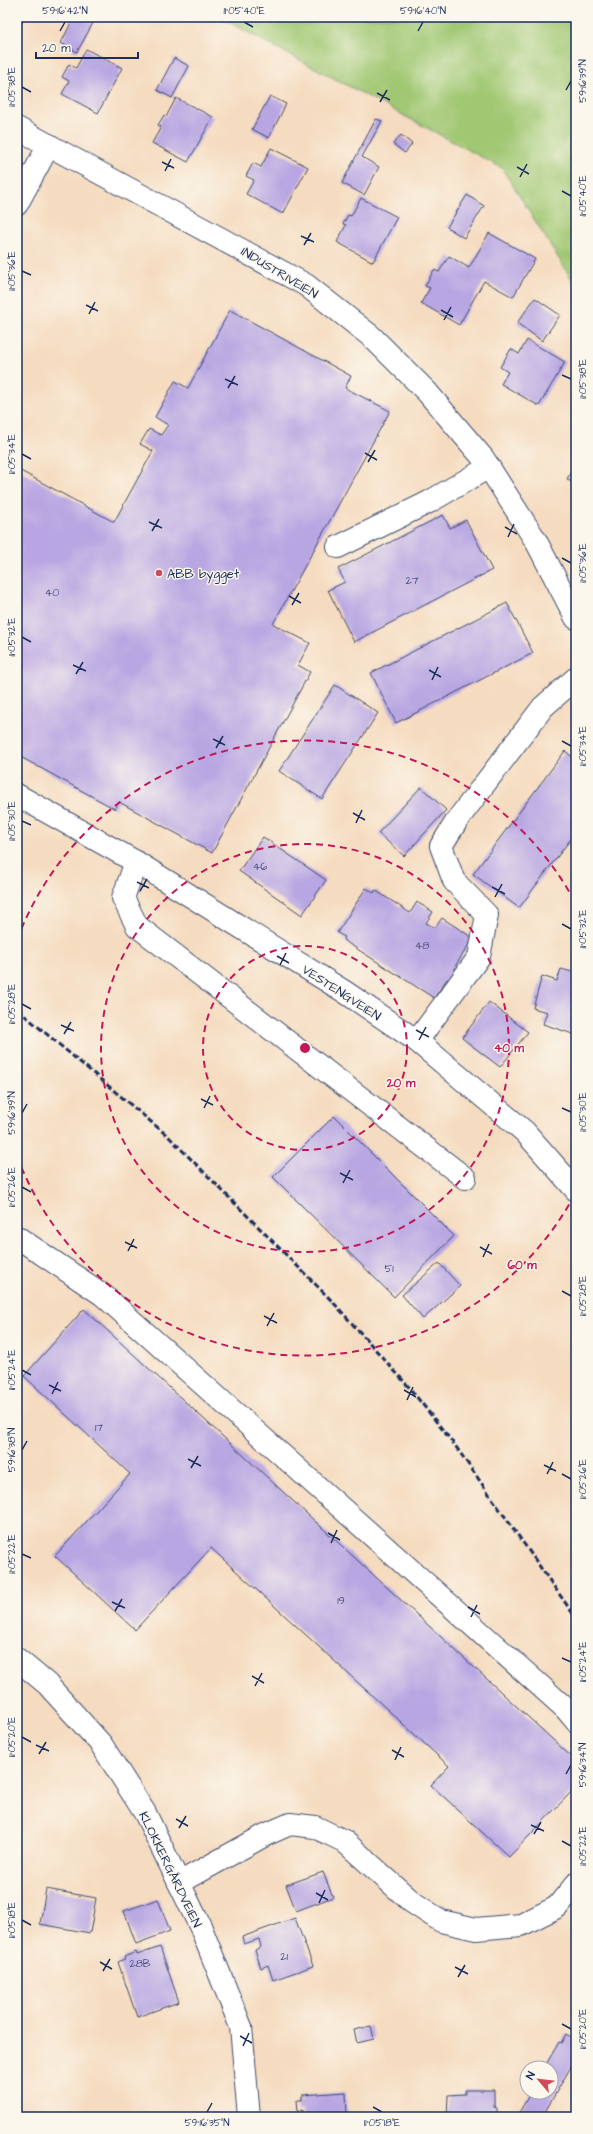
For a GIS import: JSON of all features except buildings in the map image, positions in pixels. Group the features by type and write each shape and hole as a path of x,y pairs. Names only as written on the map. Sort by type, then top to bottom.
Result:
{"street":[{"name":"INDUSTRIVEIEN","path":"17,128 306,285 383,348 427,392 489,466 536,542 576,618"},
{"path":"17,204 49,145"},
{"path":"338,547 429,502 489,466"},
{"path":"417,1042 479,957 487,915 454,881 441,846 458,819 543,707 576,678"},
{"name":"VESTENGVEIEN","path":"17,795 136,862 345,992 417,1042 525,1132 576,1190"},
{"path":"136,862 123,898 137,926 465,1178"},
{"path":"17,1237 103,1295 565,1708 576,1721"},
{"name":"KLOKKERGÅRDVEIEN","path":"17,1659 48,1684 101,1744 145,1812 201,1928 240,2028 249,2117"},
{"path":"179,1883 265,1835 290,1824 316,1827 344,1841 418,1905 441,1921 476,1929 521,1925 557,1907 576,1884"}],"green space":[{"path":"219,17 576,17 576,286 502,168"}],"railway":[{"path":"17,1009 169,1137 332,1301 408,1386 454,1444 576,1618"}],"place":[{"name":"ABB bygget","path":"159,573"}]}
